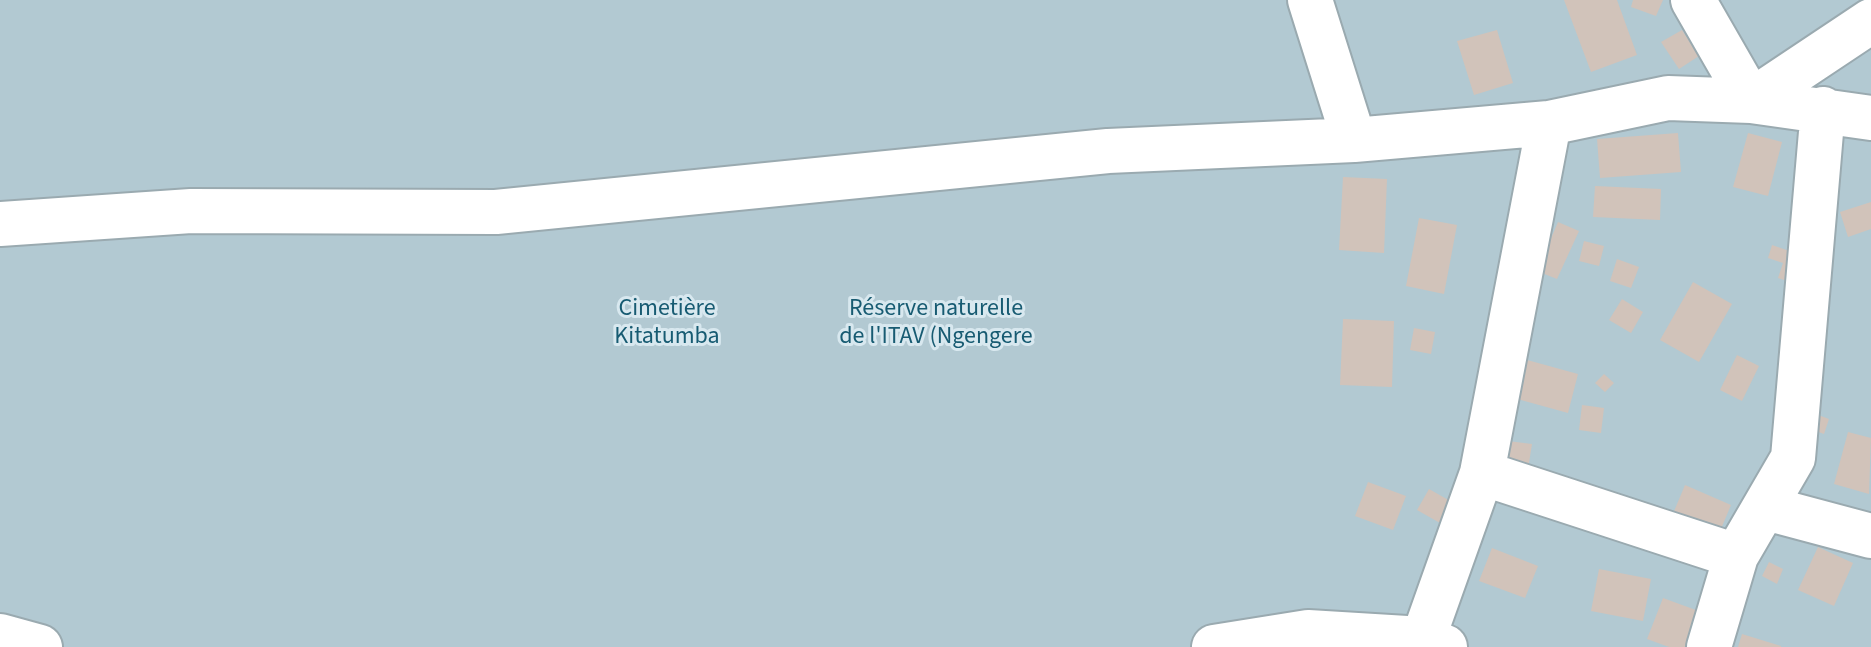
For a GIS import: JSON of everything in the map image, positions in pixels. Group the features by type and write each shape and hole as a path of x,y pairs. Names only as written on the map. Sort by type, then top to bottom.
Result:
{"street":[{"path":"1310,0 1354,140"},
{"path":"1693,0 1751,101"},
{"path":"1751,101 1871,21"},
{"path":"0,224 191,211 496,212 1108,151 1354,140 1549,123 1668,98 1751,101 1871,118"},
{"path":"1709,647 1736,556 1793,458 1823,109"},
{"path":"1214,647 1308,632 1434,643 1482,473 1549,123"},
{"path":"1482,473 1736,556"},
{"path":"1766,508 1871,536"},
{"path":"0,636 40,647"}],"green space":[{"name":"Réserve naturelle de l'ITAV (Ngengere","path":"0,0 1871,0 1871,647 0,647"}],"building":[{"path":"1564,0 1617,0 1637,55 1591,72"},
{"path":"1633,0 1663,0 1656,16 1631,7"},
{"path":"1497,30 1513,83 1474,95 1457,41"},
{"path":"1682,30 1699,56 1679,69 1661,42"},
{"path":"1678,133 1681,172 1600,178 1597,139"},
{"path":"1748,133 1782,142 1768,196 1733,187"},
{"path":"1343,177 1387,179 1384,253 1339,250"},
{"path":"1595,186 1661,189 1660,220 1593,217"},
{"path":"1871,202 1871,229 1848,237 1840,212"},
{"path":"1419,218 1457,225 1444,294 1406,286"},
{"path":"1558,222 1579,231 1557,279 1537,271"},
{"path":"1584,241 1604,246 1599,266 1579,261"},
{"path":"1772,245 1798,254 1790,282 1778,278 1783,263 1768,258"},
{"path":"1617,259 1639,267 1631,288 1610,281"},
{"path":"1693,282 1732,304 1699,362 1660,340"},
{"path":"1622,299 1643,312 1631,333 1609,320"},
{"path":"1343,319 1394,321 1392,387 1340,385"},
{"path":"1414,328 1435,332 1431,354 1410,350"},
{"path":"1737,355 1759,366 1742,401 1720,390"},
{"path":"1520,358 1578,374 1568,413 1510,397"},
{"path":"1604,374 1614,383 1605,392 1595,383"},
{"path":"1582,405 1604,408 1601,433 1579,430"},
{"path":"1813,413 1829,419 1824,434 1808,428"},
{"path":"1848,432 1871,438 1869,494 1834,484"},
{"path":"1508,441 1532,444 1528,469 1504,465"},
{"path":"1368,482 1406,496 1393,530 1355,516"},
{"path":"1685,485 1731,505 1718,536 1672,516"},
{"path":"1429,489 1452,502 1440,523 1417,510"},
{"path":"1818,547 1853,563 1834,606 1798,590"},
{"path":"1492,548 1538,566 1525,598 1479,581"},
{"path":"1769,562 1783,569 1777,584 1762,576"},
{"path":"1599,569 1651,579 1643,621 1591,611"},
{"path":"1663,598 1704,613 1690,647 1669,647 1647,639"},
{"path":"1742,634 1781,646 1781,647 1738,647"}],"park label":[{"name":"Cimetière Kitatumba","path":"667,324"}]}
